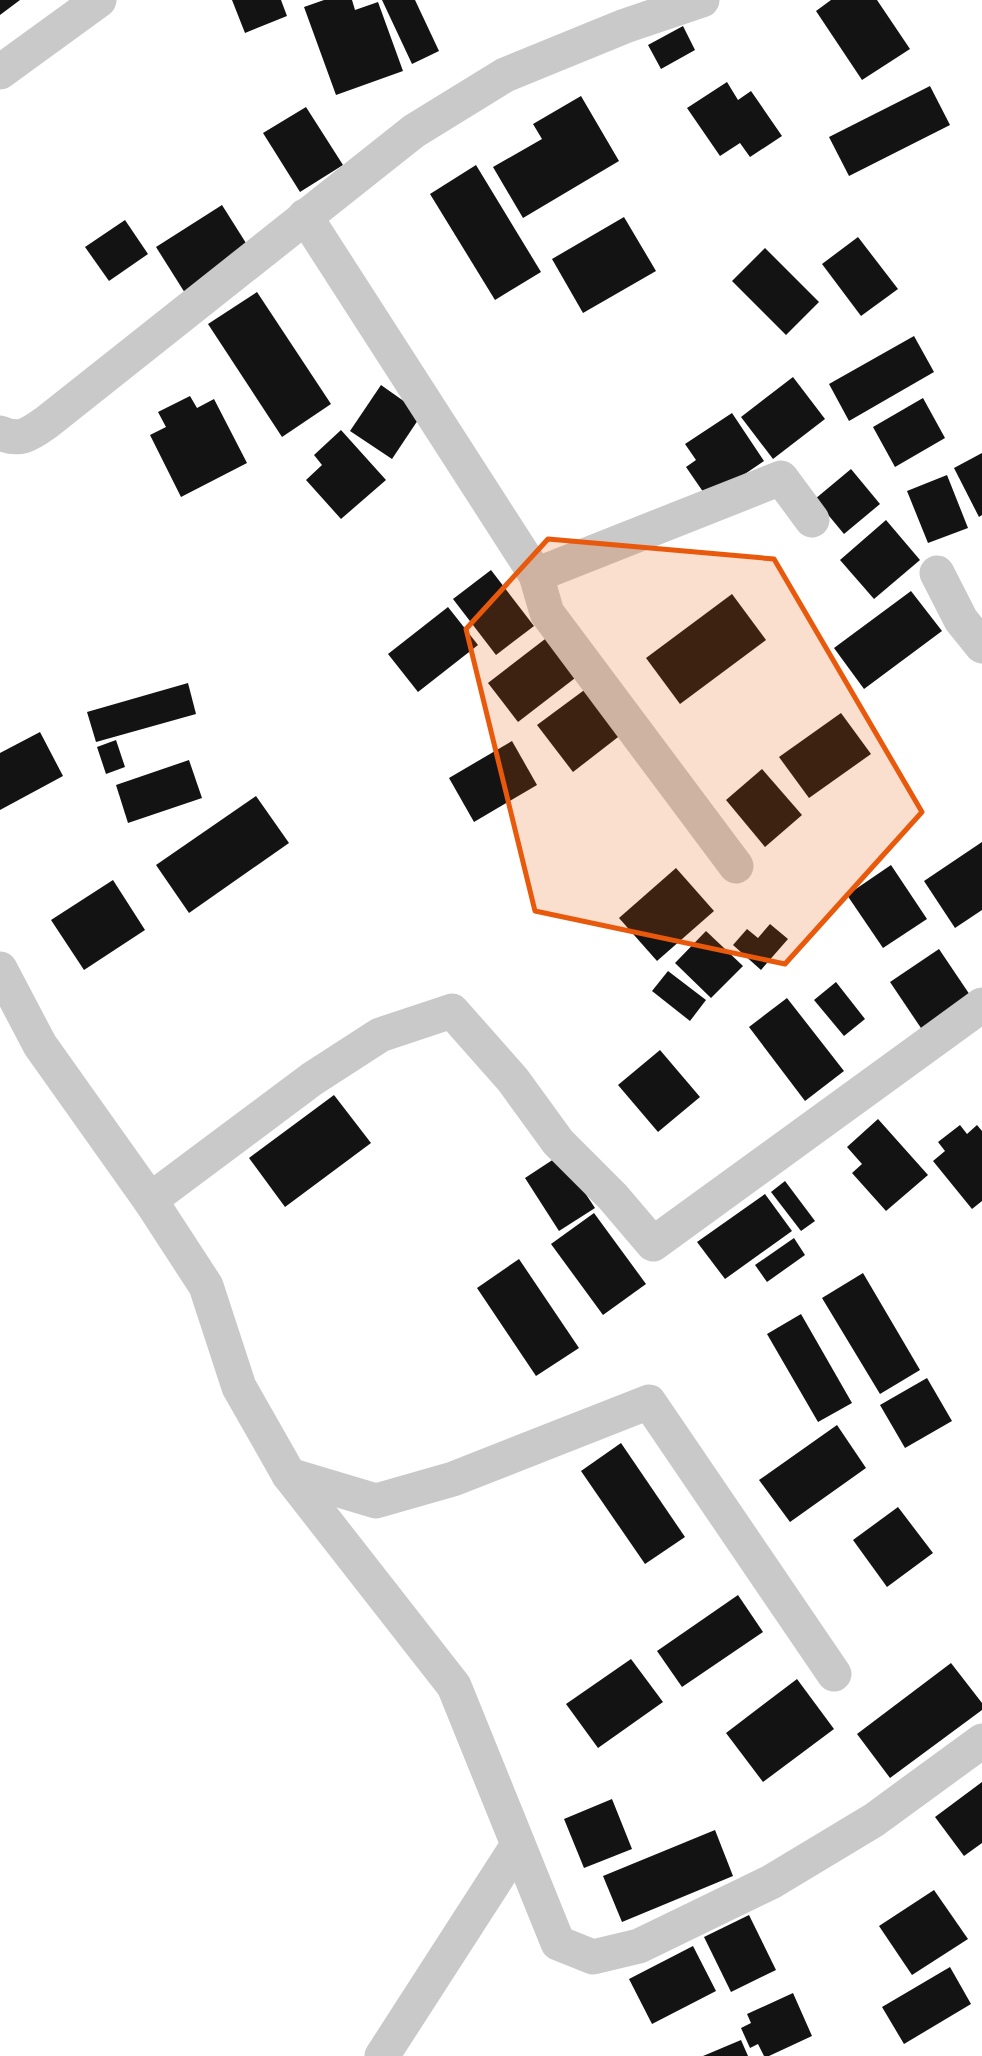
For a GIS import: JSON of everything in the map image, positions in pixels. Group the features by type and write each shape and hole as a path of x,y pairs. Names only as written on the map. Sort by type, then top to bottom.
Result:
{"street":[{"path":"0,72 99,0"},
{"path":"0,433 13,439 28,435 47,422 414,131 505,75 625,26 702,0"},
{"path":"305,216 536,575 547,613 736,866"},
{"path":"536,575 781,478 812,520"},
{"path":"937,573 961,620 982,646"},
{"path":"0,969 40,1045 150,1200 206,1286 239,1387 289,1475 454,1686 558,1943 593,1957 639,1946 771,1882 874,1820 982,1741"},
{"path":"150,1200 312,1079 380,1035 452,1011 513,1080 558,1142 613,1197 653,1244 982,1004"},
{"path":"289,1475 376,1501 453,1479 649,1402 834,1674"},
{"path":"386,2055 518,1845"}],"highlighted area":[{"path":"548,539 774,559 922,812 785,964 535,911 466,629"}],"building":[{"path":"0,0 20,0 0,15"},
{"path":"232,0 281,0 287,16 245,33"},
{"path":"324,0 352,0 355,10 378,2 403,71 336,95 304,7"},
{"path":"382,0 415,0 439,51 412,64"},
{"path":"831,0 877,0 910,49 862,80 816,11"},
{"path":"683,26 695,50 661,69 648,45"},
{"path":"727,82 738,100 751,91 782,136 750,157 740,143 720,156 687,108"},
{"path":"930,86 950,125 849,176 829,137"},
{"path":"581,96 619,161 523,218 493,167 542,139 533,124"},
{"path":"306,107 343,165 300,192 263,133"},
{"path":"476,165 541,272 495,300 430,194"},
{"path":"222,205 251,251 185,293 156,247"},
{"path":"624,217 656,271 583,313 552,259"},
{"path":"125,220 148,254 109,281 85,247"},
{"path":"858,237 898,289 861,316 822,264"},
{"path":"765,248 819,302 786,335 732,281"},
{"path":"257,292 331,404 282,437 208,324"},
{"path":"914,336 934,372 849,421 829,384"},
{"path":"793,377 825,419 773,459 741,417"},
{"path":"381,385 422,414 392,459 350,431"},
{"path":"190,396 197,408 214,399 247,463 181,497 150,435 166,427 158,412"},
{"path":"923,398 945,438 895,467 873,427"},
{"path":"732,413 764,461 708,499 686,467 696,460 685,444"},
{"path":"341,430 386,480 341,519 306,480 322,465 314,455"},
{"path":"982,453 982,515 979,517 954,468"},
{"path":"851,469 880,504 844,534 815,499"},
{"path":"947,475 968,528 928,543 907,491"},
{"path":"886,520 920,560 874,599 840,560"},
{"path":"491,570 534,626 496,655 453,599"},
{"path":"911,591 942,631 864,689 834,648"},
{"path":"732,594 766,640 680,704 646,658"},
{"path":"448,607 478,645 418,692 388,654"},
{"path":"549,636 579,675 518,722 488,683"},
{"path":"188,683 196,714 96,742 87,712"},
{"path":"587,688 622,734 573,772 537,725"},
{"path":"841,713 871,754 809,798 779,757"},
{"path":"40,732 63,776 0,810 0,753"},
{"path":"116,740 125,767 106,774 97,747"},
{"path":"512,741 537,785 474,822 449,778"},
{"path":"189,760 202,798 128,823 116,785"},
{"path":"762,769 802,815 765,847 726,800"},
{"path":"256,796 289,843 189,913 156,865"},
{"path":"982,842 982,910 955,928 924,881"},
{"path":"891,865 927,919 883,948 847,895"},
{"path":"676,868 714,911 657,961 619,918"},
{"path":"113,880 145,930 84,970 51,920"},
{"path":"770,924 788,939 761,970 733,945 747,929 758,938"},
{"path":"706,931 743,966 711,998 675,963"},
{"path":"939,949 974,1001 925,1034 890,982"},
{"path":"668,971 706,1000 690,1021 652,991"},
{"path":"836,982 865,1019 844,1036 814,1000"},
{"path":"787,998 844,1071 805,1101 749,1027"},
{"path":"660,1050 700,1097 658,1132 618,1085"},
{"path":"334,1095 371,1143 285,1207 249,1158"},
{"path":"878,1119 928,1175 886,1211 852,1173 862,1164 847,1147"},
{"path":"960,1125 967,1134 977,1125 982,1131 982,1201 972,1209 933,1161 945,1151 938,1142"},
{"path":"560,1155 595,1208 559,1231 525,1178"},
{"path":"785,1181 815,1221 801,1231 771,1192"},
{"path":"765,1194 792,1231 725,1279 697,1242"},
{"path":"594,1213 646,1284 603,1315 551,1244"},
{"path":"794,1238 805,1255 767,1282 755,1265"},
{"path":"519,1259 579,1348 536,1376 477,1288"},
{"path":"863,1273 920,1370 880,1394 822,1298"},
{"path":"801,1314 852,1403 818,1422 767,1334"},
{"path":"927,1378 952,1421 905,1448 880,1405"},
{"path":"837,1425 866,1468 790,1522 759,1480"},
{"path":"621,1443 685,1537 645,1564 581,1471"},
{"path":"898,1507 933,1553 887,1587 853,1540"},
{"path":"738,1595 763,1632 682,1687 657,1651"},
{"path":"631,1659 663,1702 598,1748 566,1704"},
{"path":"951,1663 982,1703 982,1710 890,1778 857,1734"},
{"path":"797,1679 834,1729 763,1782 726,1733"},
{"path":"982,1782 982,1843 964,1856 935,1817"},
{"path":"612,1799 632,1849 584,1868 564,1819"},
{"path":"715,1830 733,1876 622,1922 603,1876"},
{"path":"934,1890 968,1939 912,1975 879,1926"},
{"path":"749,1915 776,1970 731,1992 704,1937"},
{"path":"693,1946 716,1991 652,2024 629,1979"},
{"path":"950,1967 971,2004 904,2044 882,2007"},
{"path":"793,1993 812,2036 769,2056 764,2056 758,2044 750,2048 741,2028 751,2023 747,2014"},
{"path":"741,2040 748,2056 703,2056"}]}
